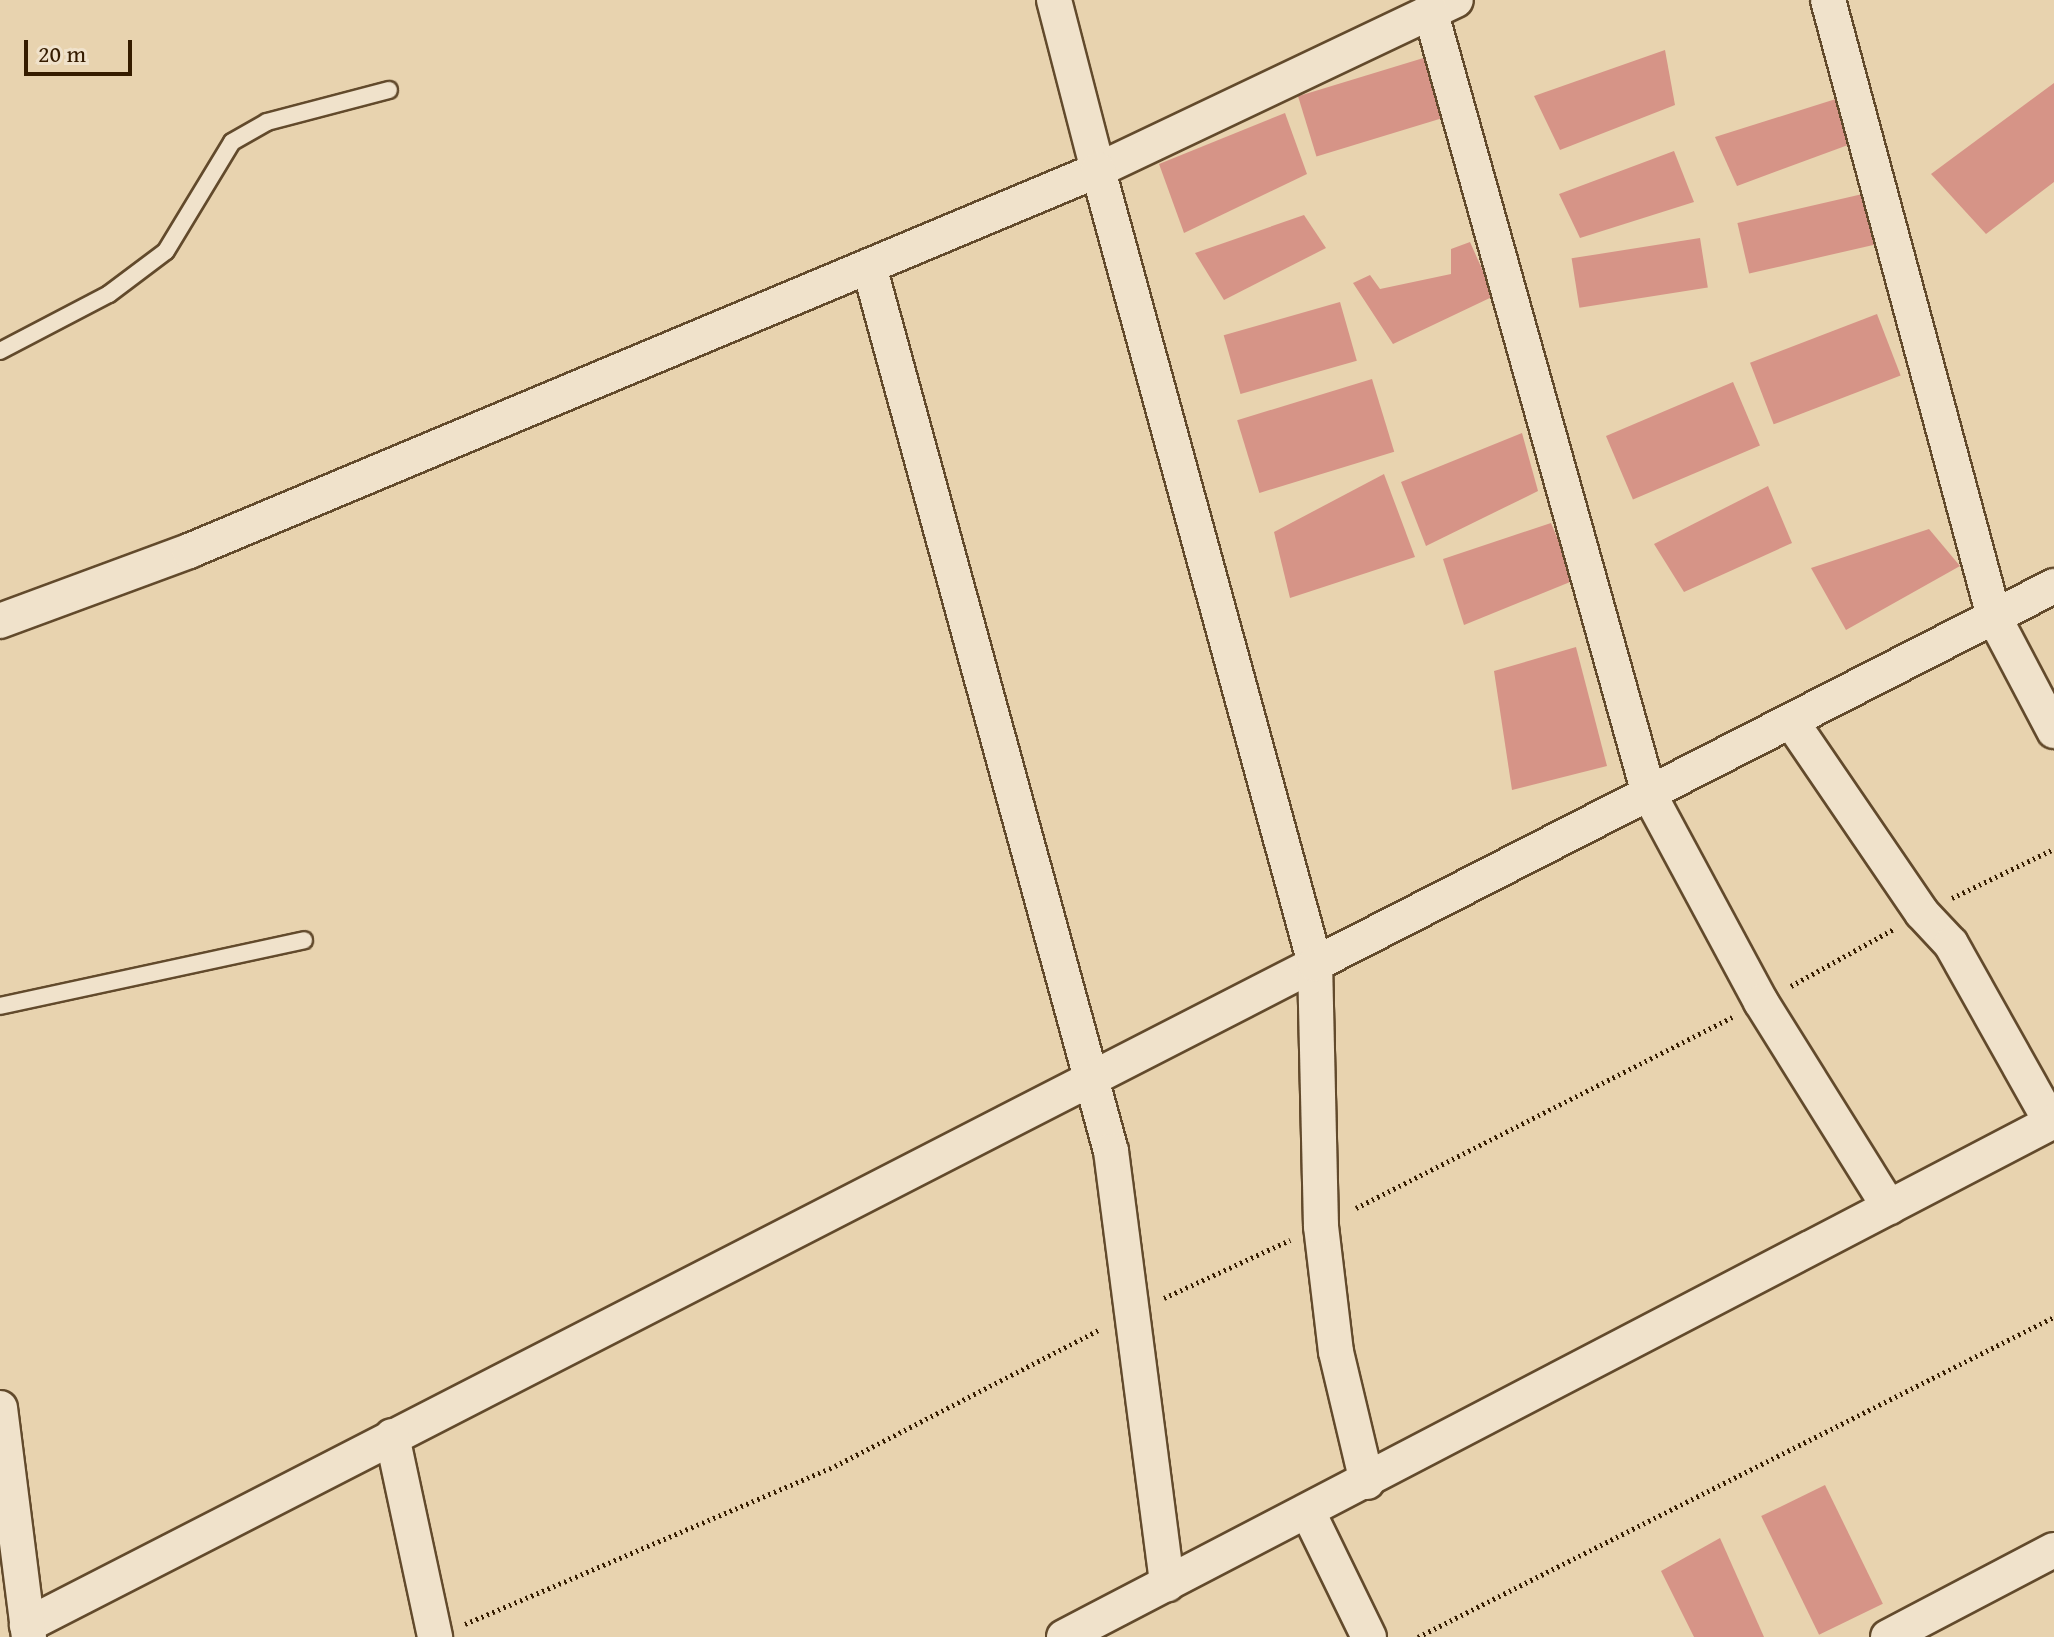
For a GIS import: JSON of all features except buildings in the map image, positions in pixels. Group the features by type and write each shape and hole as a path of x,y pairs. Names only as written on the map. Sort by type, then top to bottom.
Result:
{"street":[{"path":"1054,0 1315,964 1321,1226 1336,1352 1367,1482"},
{"path":"1828,0 1994,617 2054,731"},
{"path":"0,621 189,551 1098,170 1443,5 1649,794 1761,1002 1889,1207"},
{"path":"869,266 1111,1151 1167,1584"},
{"path":"0,1408 28,1631 392,1436 564,1355 1089,1078 2054,586"},
{"path":"1064,1637 1367,1482 2053,1121 1951,944 1922,913 1791,721"},
{"path":"392,1436 435,1637"},
{"path":"1308,1512 1369,1637"},
{"path":"1888,1637 2054,1550"}],"lane":[{"path":"0,351 109,294 166,251 232,142 267,122 389,90"},
{"path":"0,1006 304,940"}],"path":[{"path":"435,1637 835,1466 1132,1313 1321,1226 1761,1002 1922,913 2054,849"},
{"path":"1418,1637 2054,1317"}]}
